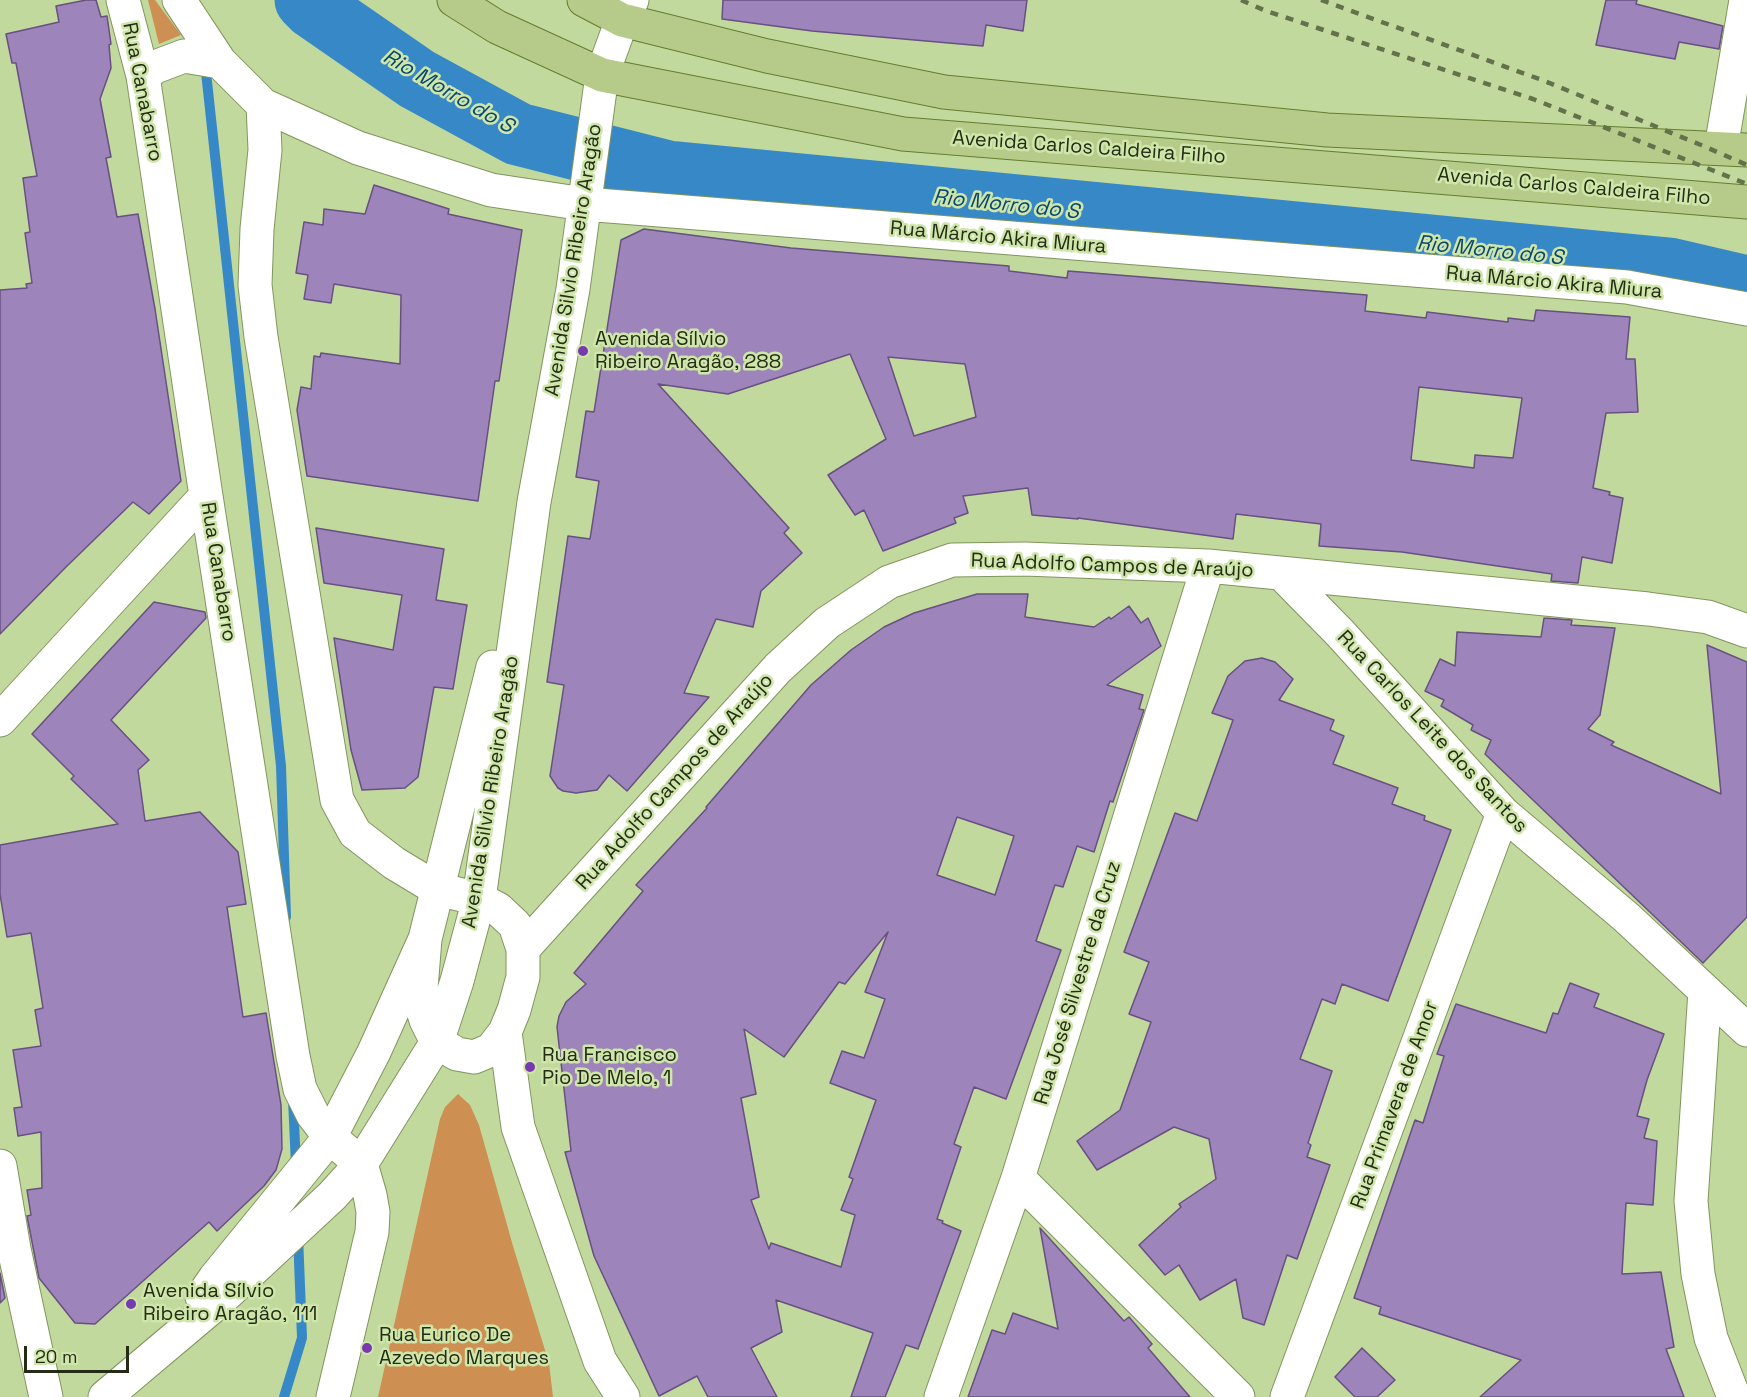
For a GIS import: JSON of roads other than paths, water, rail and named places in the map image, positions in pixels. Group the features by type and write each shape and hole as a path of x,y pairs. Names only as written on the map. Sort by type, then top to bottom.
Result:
{"main road":[{"name":"Avenida Carlos Caldeira Filho","path":"454,0 497,27 602,75 903,134 1747,202"},
{"name":"Avenida Carlos Caldeira Filho","path":"584,0 627,10 767,56 944,92 1327,130 1734,149"}],"street":[{"name":"Rua Canabarro","path":"123,0 143,76 206,496 300,1089 313,1115 330,1137"},
{"path":"179,0 220,62 263,105 266,129 257,229 255,285 337,800 354,833 394,863 437,890 478,900 498,909 515,925 523,949 523,977 505,1032 490,1050 474,1057 457,1054 437,1042 420,1001 425,939"},
{"path":"1734,149 1746,0"},
{"name":"Avenida Silvio Ribeiro Aragão","path":"105,1397 219,1301 332,1196 362,1164 437,1042 457,981 478,900 534,502 571,299 602,75 627,10"},
{"path":"143,76 154,67 184,56 220,62"},
{"name":"Rua Márcio Akira Miura","path":"263,105 358,148 491,189 584,204 1627,287 1747,309"},
{"path":"0,720 206,496"},
{"name":"Avenida Silvio Ribeiro Aragão","path":"176,1336 215,1278 330,1137 374,1052 425,939 534,502"},
{"name":"Rua Adolfo Campos de Araújo","path":"523,949 777,668 827,623 889,582 952,560 1025,559 1208,566 1648,609 1708,617 1747,631"},
{"name":"Rua José Silvestre da Cruz","path":"941,1397 1017,1178 1208,566"},
{"name":"Rua Carlos Leite dos Santos","path":"1281,573 1340,633 1503,813 1626,917 1747,1030"},
{"name":"Rua Primavera de Amor","path":"1287,1397 1503,813"},
{"path":"1704,991 1691,1201 1698,1274 1711,1338 1734,1397"},
{"path":"505,1032 518,1127 600,1361 623,1397"},
{"path":"474,1057 518,1127"},
{"path":"330,1137 362,1164 373,1212 372,1232 333,1397"},
{"path":"0,1166 14,1249 46,1397"},
{"path":"1017,1178 1238,1397"},
{"path":"593,1397 600,1361"}],"waterway":[{"name":"Rio Morro do S","path":"306,0 417,79 518,134 668,172 1669,269 1747,287"},
{"path":"205,63 281,766 286,917"},
{"path":"293,1100 296,1165"},
{"path":"284,1397 302,1338 298,1235"}],"railway":[{"path":"1241,0 1266,11 1533,99 1747,184"},
{"path":"1321,0 1542,80 1747,165"}],"place":[{"name":"Avenida Sílvio Ribeiro Aragão, 288","path":"583,351"},
{"name":"Rua Francisco Pio De Melo, 1","path":"530,1067"},
{"name":"Avenida Sílvio Ribeiro Aragão, 111","path":"131,1304"},
{"name":"Rua Eurico De Azevedo Marques","path":"367,1348"}]}
